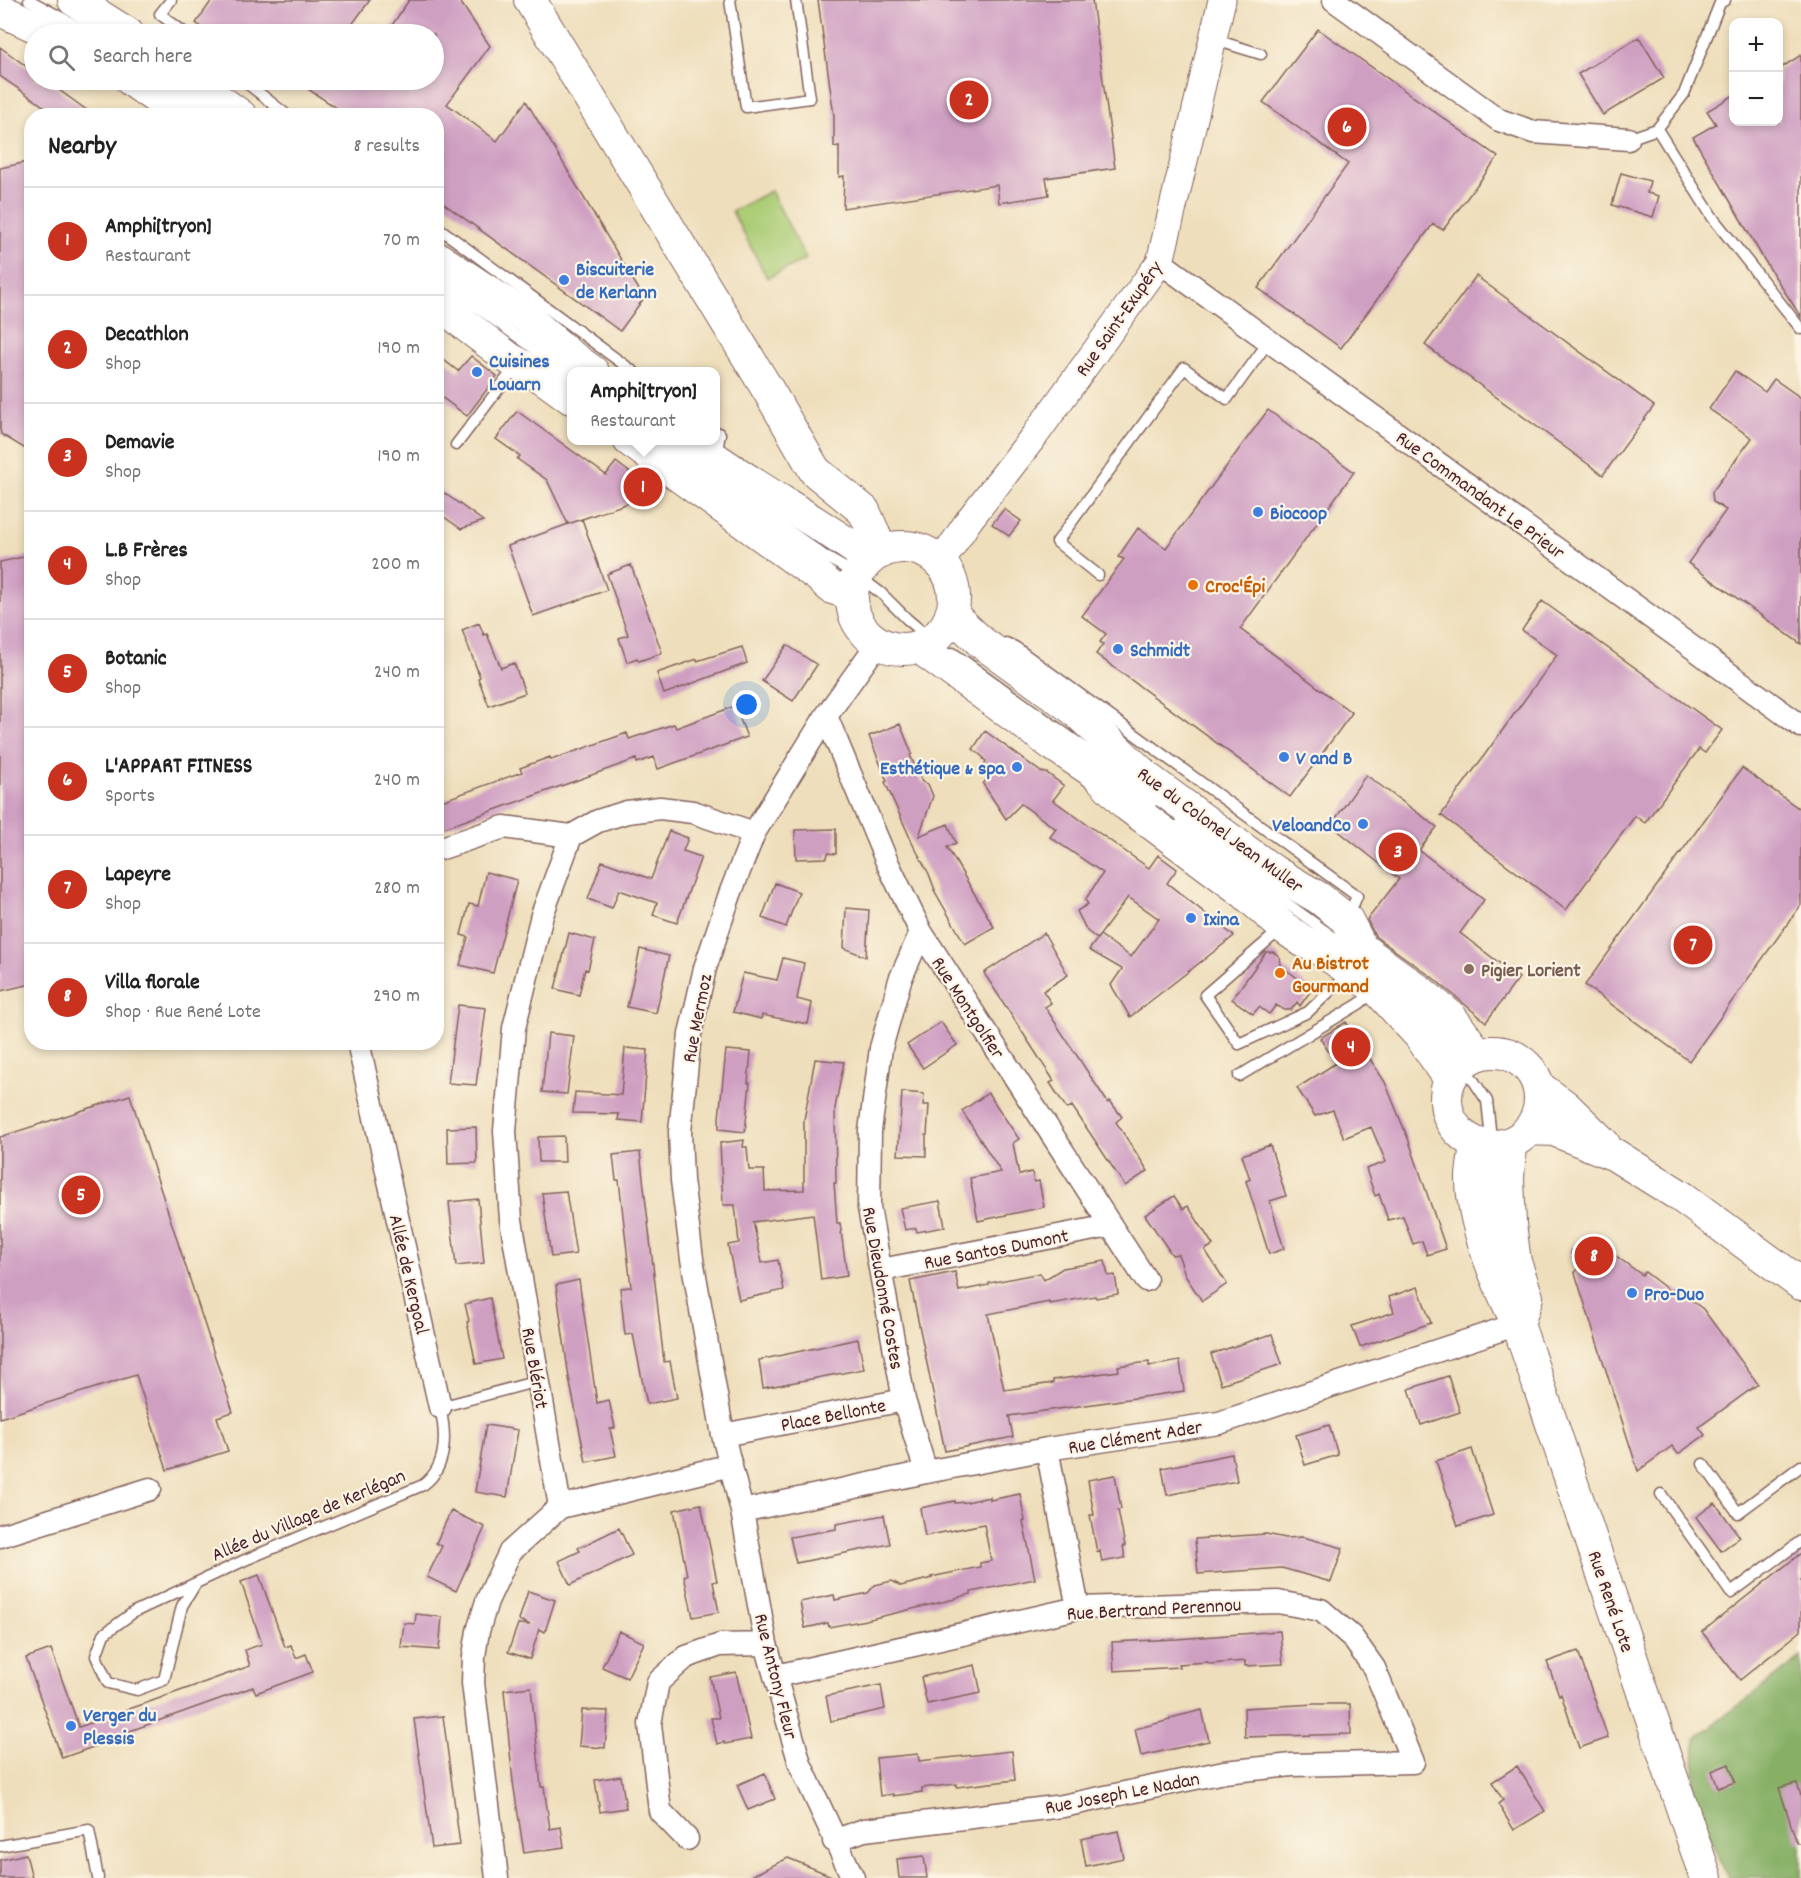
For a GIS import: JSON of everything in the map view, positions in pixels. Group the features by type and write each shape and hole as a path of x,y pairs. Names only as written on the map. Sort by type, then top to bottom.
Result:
{"main road":[{"path":"74,0 112,24"},
{"path":"531,0 815,471 864,511 865,570 852,609 857,622 866,634 878,643 889,648 904,650 919,635 945,626 954,601 952,588 948,575 928,554 913,549 898,548 865,570 832,588 635,445"},
{"path":"0,10 30,24"},
{"path":"145,90 171,108"},
{"path":"205,90 230,108"},
{"path":"444,262 526,317 586,367"},
{"path":"444,307 518,363 567,395"},
{"path":"715,445 793,507 865,570"},
{"name":"Rue du Colonel Jean Muller","path":"951,614 981,642 1075,710 1148,779 1273,871 1319,898 1347,920 1362,950 1421,992 1450,1017 1463,1065"},
{"name":"Rue du Colonel Jean Muller","path":"919,635 1052,744 1097,774 1127,805 1245,893 1283,927 1303,941 1369,975 1420,1036 1463,1065"},
{"path":"1500,1138 1540,1110 1540,1088 1532,1071 1517,1058 1498,1051 1463,1065 1445,1098 1449,1117 1460,1133 1500,1138 1554,1130 1615,1155 1682,1197 1801,1284"},
{"path":"1540,1088 1565,1106 1615,1155"},
{"path":"1500,1138 1508,1180 1515,1262 1527,1297 1518,1324"},
{"name":"Rue René Lote","path":"1518,1324 1706,1878"}],"street":[{"name":"Rue Saint-Exupéry","path":"940,564 969,520 1035,435 1160,262 1222,0"},
{"path":"1334,0 1499,120 1533,132 1628,139"},
{"name":"Rue Commandant Le Prieur","path":"1160,262 1801,726"},
{"name":"Rue Mermoz","path":"723,1435 692,1259 682,1180 680,1132 690,1034 705,968 754,832 826,716 878,643"},
{"name":"Rue Montgolfier","path":"826,716 887,862 921,932 1146,1280"},
{"path":"444,847 504,827 571,836 598,821 627,812 660,808 693,812 754,832"},
{"name":"Rue Blériot","path":"560,1507 511,1220 505,1131 514,1028 542,915 571,836"},
{"name":"Rue Dieudonné Costes","path":"904,1400 869,1208 870,1131 881,1048 900,980 921,932"},
{"name":"Allée de Kergoal","path":"360,1050 440,1407"},
{"name":"Rue Santos Dumont","path":"881,1270 1110,1226"},
{"name":"Rue Clément Ader","path":"742,1511 1047,1449 1219,1423 1518,1324"},
{"name":"Place Bellonte","path":"723,1435 904,1400 926,1472"},
{"name":"Rue Antony Fleur","path":"723,1435 742,1511 766,1644 800,1764 853,1878"},
{"path":"1047,1449 1078,1608"},
{"path":"497,1878 473,1683 474,1656 478,1631 488,1601 510,1552 560,1507 731,1465"},
{"path":"0,1536 150,1489"},
{"name":"Rue Bertrand Perennou","path":"776,1676 1078,1608 1278,1602 1321,1610 1353,1637 1374,1668 1413,1762"},
{"path":"687,1839 660,1811 650,1724 658,1682 686,1657 708,1648 720,1645 766,1644"},
{"name":"Rue Joseph Le Nadan","path":"834,1841 864,1830 1063,1806 1224,1772 1292,1765 1413,1762"}],"lane":[{"path":"29,0 73,24"},
{"path":"171,0 160,14 173,24"},
{"path":"730,0 746,108 810,98 796,0"},
{"path":"1628,139 1658,129 1684,94 1720,3 1725,0"},
{"path":"1212,39 1261,54"},
{"path":"176,90 202,108"},
{"path":"256,90 278,108"},
{"path":"1658,129 1713,218 1801,329"},
{"path":"444,232 627,367"},
{"path":"444,284 567,372"},
{"path":"1098,576 1057,542 1184,368 1227,399 1269,341"},
{"path":"456,445 518,363"},
{"path":"669,445 826,557 865,570 882,594 919,635"},
{"name":"Rue du Colonel Jean Muller","path":"919,635 968,663 1081,744 1124,776 1160,811"},
{"name":"Rue du Colonel Jean Muller","path":"1097,774 1151,804"},
{"name":"Rue du Colonel Jean Muller","path":"1170,818 1332,936 1369,975"},
{"path":"1283,927 1204,995 1239,1044 1308,1012 1369,975"},
{"path":"1239,1077 1359,1004 1369,975"},
{"path":"1407,997 1429,1020 1463,1065"},
{"path":"1496,1237 1491,1197 1500,1138"},
{"path":"1502,1262 1518,1324"},
{"path":"440,1407 538,1380"},
{"name":"Allée du Village de Kerlégan","path":"195,1583 182,1606 164,1680 137,1689 108,1683 96,1656 104,1634 134,1612 195,1583 244,1560 423,1485 430,1480 442,1458 445,1430 440,1407"},
{"path":"1702,1464 1738,1513 1801,1466"},
{"path":"1661,1494 1731,1593 1801,1541"},
{"path":"0,1846 89,1830 98,1878"}],"green space":[{"path":"771,191 806,259 767,278 732,211"},
{"path":"1801,1657 1801,1878 1728,1878 1693,1800 1695,1739"}],"building":[{"path":"212,0 370,0 352,24 196,23"},
{"path":"409,0 459,0 490,46 447,104 497,141 526,101 644,298 620,331 444,204 444,108 337,108 309,90 444,90 444,24 393,24"},
{"path":"818,0 1092,0 1115,168 1046,178 1049,195 999,203 997,185 843,208 844,176 839,177 839,146 834,147 834,116"},
{"path":"1318,29 1498,157 1443,230 1433,224 1341,348 1258,288 1348,164 1263,102"},
{"path":"1639,37 1664,78 1603,115 1578,74"},
{"path":"0,47 24,65 24,90 59,90 84,108 46,108 0,76"},
{"path":"1801,55 1801,317 1763,258 1693,137 1716,124 1707,111 1729,98 1729,126 1783,126 1783,66"},
{"path":"24,163 24,448 1,434 0,429 0,168"},
{"path":"1621,173 1650,181 1647,193 1659,196 1653,217 1612,205"},
{"path":"1476,276 1654,406 1603,475 1425,345"},
{"path":"471,356 497,376 467,416 444,399 444,360 458,371"},
{"path":"1735,371 1765,392 1774,379 1801,398 1801,644 1688,563 1726,510 1713,502 1712,492 1752,438 1709,409"},
{"path":"1268,410 1354,472 1240,629 1352,713 1290,797 1096,654 1106,634 1082,616 1124,559 1118,557 1138,528 1166,548"},
{"path":"517,411 606,475 616,462 657,493 568,524 547,480 517,459 520,456 496,439"},
{"path":"444,493 483,521 461,529 444,517"},
{"path":"1004,509 1021,521 1009,536 992,524"},
{"path":"582,519 607,590 533,616 508,546"},
{"path":"24,557 24,986 0,991 0,562"},
{"path":"631,565 662,653 639,661 637,658 627,662 619,638 628,635 607,574"},
{"path":"1542,601 1722,730 1705,753 1699,749 1645,823 1635,816 1566,910 1441,815 1557,655 1522,630"},
{"path":"479,623 484,635 487,634 501,668 514,663 525,693 489,706 462,630"},
{"path":"787,645 817,665 793,701 762,681"},
{"path":"742,647 747,663 664,694 657,673"},
{"path":"735,706 747,737 658,769 654,757 637,763 636,759 444,828 444,800 522,772 520,768 550,757 551,760 627,733 629,739 674,724 676,728"},
{"path":"900,724 922,782 928,784 933,796 919,836 948,824 956,843 947,847 994,927 965,944 934,890 929,874 915,849 885,782 887,781 869,736"},
{"path":"985,731 1064,786 1053,800 1149,868 1158,855 1177,869 1167,883 1234,936 1130,1017 1111,985 1122,969 1089,950 1100,935 1131,957 1159,919 1128,897 1097,939 1087,931 1077,911 1088,904 1085,900 1103,873 1050,837 1056,829 1021,804 1006,819 983,784 993,771 984,765 986,761 984,758 973,749"},
{"path":"1742,768 1801,810 1801,905 1689,1061 1585,985"},
{"path":"1366,775 1437,827 1419,850 1484,900 1460,933 1519,978 1486,1022 1432,977 1376,937 1367,920 1399,879 1331,825"},
{"path":"836,829 836,854 828,853 827,858 796,859 795,830"},
{"path":"669,831 688,838 683,851 701,857 677,923 653,915 657,903 619,890 612,908 588,899 602,861 651,879"},
{"path":"486,872 517,880 493,973 460,965 468,937 461,935 469,904 478,906"},
{"path":"775,883 799,892 786,927 762,918"},
{"path":"846,908 869,910 866,957 844,948"},
{"path":"569,933 595,940 579,995 555,989"},
{"path":"1044,933 1068,975 1043,991 1051,1003 1045,1007 1108,1103 1110,1101 1122,1117 1116,1122 1148,1171 1125,1186 1072,1106 1067,1109 1050,1083 1054,1081 984,973"},
{"path":"640,949 669,956 656,1013 627,1007"},
{"path":"1266,952 1273,952 1279,956 1280,965 1312,989 1300,1006 1297,1002 1291,1010 1284,1010 1276,1005 1269,1014 1259,1007 1253,1014 1232,999"},
{"path":"783,958 804,963 797,999 812,1003 808,1024 762,1015 761,1019 733,1012 743,973 777,980"},
{"path":"458,1005 486,1008 476,1085 448,1083"},
{"path":"941,1022 957,1045 923,1068 907,1045"},
{"path":"1346,1022 1385,1082 1409,1141 1446,1249 1427,1255 1422,1241 1413,1244 1403,1216 1388,1220 1379,1194 1375,1196 1366,1169 1386,1162 1371,1127 1344,1138 1333,1110 1315,1116 1297,1088 1336,1063 1320,1038"},
{"path":"548,1033 574,1036 567,1094 542,1092"},
{"path":"625,1048 648,1050 642,1122 618,1120 619,1114 573,1113 575,1092 621,1095"},
{"path":"726,1050 751,1052 745,1132 719,1129"},
{"path":"815,1059 844,1062 835,1108 836,1183 834,1183 837,1223 840,1223 847,1276 821,1280 813,1214 753,1222 762,1263 778,1260 784,1290 739,1300 728,1245 739,1243 735,1205 723,1205 720,1143 744,1140 743,1147 747,1147 749,1170 764,1170 765,1191 804,1190 804,1120"},
{"path":"902,1092 924,1094 923,1105 929,1105 926,1156 898,1155"},
{"path":"988,1093 1019,1139 1013,1143 1019,1175 1032,1172 1034,1182 1039,1181 1044,1207 978,1221 970,1178 1001,1172 962,1111"},
{"path":"130,1095 233,1412 217,1417 228,1451 167,1470 136,1375 0,1418 0,1137"},
{"path":"476,1127 477,1163 448,1164 447,1128"},
{"path":"564,1136 565,1162 539,1162 538,1137"},
{"path":"1270,1145 1286,1196 1270,1201 1284,1249 1269,1254 1246,1181 1250,1179 1242,1155"},
{"path":"640,1152 664,1362 670,1361 677,1398 647,1404 633,1334 625,1335 620,1288 631,1287 619,1180 616,1180 613,1155"},
{"path":"566,1191 576,1254 551,1257 542,1193"},
{"path":"1174,1196 1183,1209 1188,1206 1213,1245 1205,1250 1227,1284 1202,1301 1186,1277 1178,1254 1172,1255 1145,1215"},
{"path":"478,1199 484,1263 456,1266 449,1202"},
{"path":"940,1201 945,1227 917,1232 916,1228 905,1230 900,1208"},
{"path":"1581,1241 1589,1242 1613,1259 1616,1256 1642,1275 1645,1272 1671,1292 1674,1288 1703,1309 1758,1384 1699,1427 1705,1435 1678,1454 1672,1446 1638,1471 1575,1273 1578,1268 1571,1252 1574,1246"},
{"path":"1105,1261 1108,1276 1115,1275 1118,1294 1050,1304 1049,1302 988,1314 1004,1390 1053,1383 1053,1380 1119,1371 1118,1366 1149,1362 1149,1366 1180,1361 1184,1391 1009,1416 1013,1437 945,1451 910,1281 955,1272 959,1291 1040,1273 1044,1280 1063,1268"},
{"path":"579,1280 597,1403 609,1400 615,1428 610,1429 616,1456 586,1462 569,1378 556,1285"},
{"path":"1418,1287 1431,1323 1360,1347 1352,1326 1394,1312 1389,1297"},
{"path":"490,1298 502,1359 476,1364 465,1304"},
{"path":"1272,1334 1282,1364 1221,1384 1211,1354"},
{"path":"858,1339 864,1369 763,1388 759,1360"},
{"path":"1448,1376 1460,1412 1421,1425 1409,1389"},
{"path":"486,1425 518,1430 507,1497 475,1492"},
{"path":"1329,1425 1338,1455 1305,1465 1296,1435"},
{"path":"1472,1449 1493,1515 1458,1526 1436,1461"},
{"path":"1232,1454 1237,1481 1167,1495 1162,1468"},
{"path":"1115,1475 1121,1509 1118,1510 1125,1558 1102,1562 1100,1551 1097,1552 1090,1515 1094,1515 1088,1480"},
{"path":"1020,1494 1035,1579 971,1592 971,1594 955,1599 866,1620 829,1627 828,1623 805,1628 800,1602 834,1595 835,1600 868,1593 875,1585 892,1581 901,1586 980,1567 980,1563 991,1561 984,1524 925,1536 920,1508 955,1501 955,1503 967,1502 990,1497 990,1500"},
{"path":"1715,1503 1740,1537 1721,1551 1696,1517"},
{"path":"701,1504 717,1581 713,1582 719,1612 693,1617 674,1510"},
{"path":"451,1511 485,1527 456,1591 427,1577 442,1546 436,1543"},
{"path":"884,1515 890,1544 796,1563 790,1537 836,1529 836,1524"},
{"path":"619,1528 632,1555 570,1585 559,1561 580,1551 578,1548"},
{"path":"1266,1534 1286,1538 1303,1537 1343,1548 1331,1582 1282,1568 1198,1574 1195,1539"},
{"path":"1801,1553 1801,1631 1740,1680 1702,1632"},
{"path":"259,1575 285,1647 291,1645 296,1658 306,1654 313,1672 256,1693 253,1687 96,1743 96,1746 62,1758 26,1658 51,1649 79,1727 250,1666 245,1650 262,1644 241,1582"},
{"path":"528,1591 555,1600 545,1632 539,1629 530,1659 508,1652 518,1624 530,1625 519,1620"},
{"path":"416,1614 442,1617 439,1650 401,1647 404,1623 415,1624"},
{"path":"619,1631 644,1643 627,1678 602,1667"},
{"path":"1280,1631 1283,1664 1245,1666 1245,1661 1210,1664 1208,1662 1178,1664 1179,1667 1114,1671 1112,1642"},
{"path":"1578,1651 1608,1738 1579,1748 1561,1694 1559,1695 1547,1662"},
{"path":"975,1665 981,1693 927,1704 921,1677"},
{"path":"736,1672 751,1739 717,1744 711,1718 719,1718 710,1677"},
{"path":"881,1685 885,1709 831,1721 826,1696"},
{"path":"531,1687 541,1787 544,1787 550,1829 561,1827 564,1847 524,1853 513,1782 504,1690"},
{"path":"1350,1704 1351,1734 1245,1737 1244,1708"},
{"path":"582,1710 608,1711 605,1748 579,1746"},
{"path":"1202,1710 1209,1741 1141,1756 1135,1729"},
{"path":"443,1716 460,1845 432,1848 414,1719"},
{"path":"1012,1751 1015,1780 957,1787 957,1784 922,1788 922,1792 880,1796 876,1758 918,1754 919,1761"},
{"path":"1729,1764 1735,1782 1718,1788 1712,1771"},
{"path":"1517,1766 1545,1811 1514,1830 1498,1804 1503,1800 1492,1782"},
{"path":"765,1773 775,1799 748,1810 737,1785"},
{"path":"621,1776 626,1808 600,1812 595,1780"},
{"path":"1797,1783 1801,1796 1801,1843 1797,1843 1779,1788"},
{"path":"1118,1831 1124,1858 1086,1866 1081,1839"},
{"path":"26,1854 32,1878 0,1878 0,1860"},
{"path":"924,1856 927,1878 899,1878 897,1859"},
{"path":"788,1858 834,1877 834,1878 747,1878"}],"place":[{"name":"Decathlon","path":"969,100"},
{"name":"L'APPART FITNESS","path":"1347,127"},
{"name":"Biscuiterie de Kerlann","path":"564,280"},
{"name":"Cuisines Louarn","path":"477,372"},
{"name":"Amphi[tryon]","path":"643,487"},
{"name":"Biocoop","path":"1258,512"},
{"name":"Croc'Épi","path":"1193,585"},
{"name":"Schmidt","path":"1118,649"},
{"name":"V and B","path":"1284,757"},
{"name":"Esthétique & spa","path":"1017,767"},
{"name":"VeloandCo","path":"1363,824"},
{"name":"Demavie","path":"1398,852"},
{"name":"Ixina","path":"1191,918"},
{"name":"Lapeyre","path":"1693,945"},
{"name":"Pigier Lorient","path":"1469,969"},
{"name":"Au Bistrot Gourmand","path":"1280,973"},
{"name":"L.B Frères","path":"1351,1047"},
{"name":"Botanic","path":"81,1195"},
{"name":"Villa florale","path":"1594,1256"},
{"name":"Pro-Duo","path":"1632,1293"},
{"name":"Verger du Plessis","path":"71,1726"}]}
